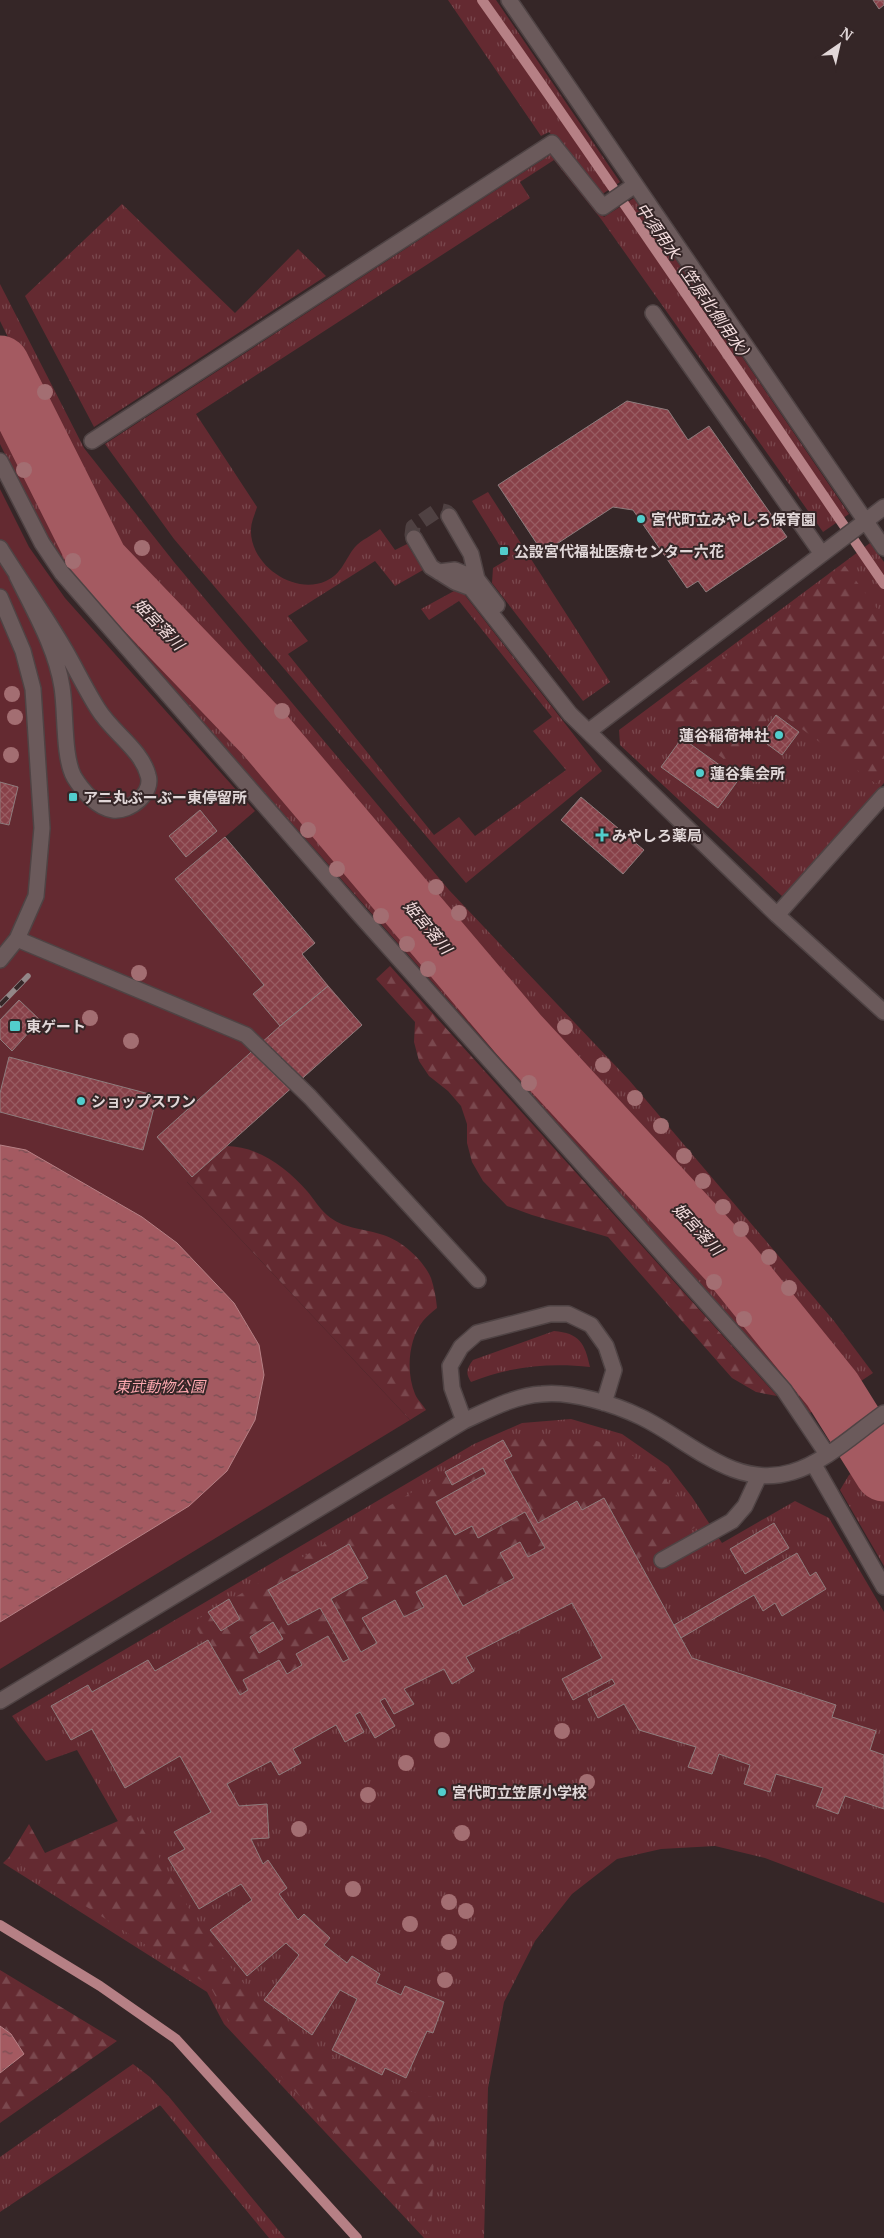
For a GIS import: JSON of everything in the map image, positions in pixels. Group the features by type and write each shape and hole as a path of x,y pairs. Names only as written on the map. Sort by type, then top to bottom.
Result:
{"street":[{"path":"509,0 864,522 884,548"},
{"path":"92,441 552,143 603,206 635,185"},
{"path":"653,313 822,554"},
{"path":"0,461 42,543 62,573 360,915 784,1390 827,1454"},
{"path":"588,731 884,507"},
{"path":"449,516 471,554 477,579 578,709 588,731"},
{"path":"414,538 431,567 456,582 471,588 570,714 777,915 884,1012"},
{"path":"0,548 64,648 98,711 144,763 149,777 147,790 139,800 128,808 113,810 98,804 82,788 73,775 69,759 62,686 47,637 17,576"},
{"path":"439,572 455,570 477,579"},
{"path":"0,597 23,651 33,689 39,755 42,828 36,896 17,939 0,960"},
{"path":"777,915 884,795"},
{"path":"17,939 246,1035 310,1097 478,1280"},
{"path":"464,1421 452,1388 450,1366 461,1347 476,1333 550,1314 568,1314 591,1325 606,1346 614,1370 604,1403"},
{"path":"0,1702 464,1421 515,1398 543,1394 564,1395 604,1403 641,1418 720,1465 759,1476 792,1473 813,1463 884,1413"},
{"path":"813,1463 884,1587"},
{"path":"662,1560 732,1522 745,1506 759,1476"}],"green space":[{"path":"448,0 496,0 620,182 601,195 549,132 541,136"},
{"path":"553,153 604,217 634,198 849,514 823,532 601,219 554,160 520,182 530,198 196,414 257,507 251,526 252,542 257,554 265,565 276,574 300,584 314,585 326,581 340,570 358,544 380,529 395,550 407,544 423,570 395,586 375,561 288,616 308,641 288,654 434,835 459,817 475,836 566,770 533,731 552,717 459,601 429,620 421,609 454,591 464,594 602,771 466,883 174,539 105,444"},
{"path":"122,204 235,313 298,249 326,276 94,427 25,296"},
{"path":"0,284 84,448 174,562 449,890 629,1080 834,1321 873,1373 855,1385 810,1326 357,811 141,576 104,531 0,321"},
{"path":"0,400 68,540 108,595 236,727 326,842 483,1013 607,1154 726,1279 826,1403 810,1413 795,1392 97,603 47,539 0,444"},
{"name":"東武動物公園","path":"0,489 29,547 65,598 255,811 225,837 315,943 302,954 362,1025 187,1182 410,1420 0,1669"},
{"path":"488,492 610,682 583,701 492,583 493,568 508,559 472,501"},
{"path":"870,543 884,562 884,783 783,897 620,745 619,730"},
{"path":"845,566 884,618 884,775 876,784 775,709 732,765 656,709"},
{"path":"390,966 777,1396 756,1392 732,1378 608,1237 507,1206 483,1181 472,1162 467,1143 467,1124 461,1106 448,1091 429,1076 419,1061 414,1042 415,1022 376,979"},
{"path":"226,1146 249,1150 271,1160 299,1182 321,1209 333,1220 346,1226 380,1234 395,1240 417,1257 431,1278 437,1308 425,1319 418,1329 414,1337 410,1356 412,1385 417,1398 426,1410 410,1420 186,1181"},
{"path":"554,1331 569,1334 580,1341 586,1352 590,1367 559,1365 529,1367 514,1369 471,1382 468,1371 473,1360"},
{"name":"宮代町立笠原小学校","path":"571,1419 622,1434 668,1466 692,1497 722,1543 795,1501 829,1518 884,1612 884,1903 765,1858 715,1846 661,1849 617,1859 572,1894 535,1941 504,2002 488,2088 484,2238 424,2238 224,2024 207,1992 3,1863 9,1857 46,1869 123,1830 77,1750 46,1761 12,1716 474,1444 522,1423"},
{"path":"525,1434 573,1434 620,1448 662,1474 698,1526 587,1586 264,1744 193,1622 438,1477"},
{"path":"866,1464 884,1495 884,1566 840,1490 849,1475"},
{"path":"134,1814 203,1933 260,2004 322,2051 377,2082 436,2098 431,2236 228,2020 210,1986 9,1857 29,1824 45,1853"},
{"path":"0,1970 117,2041 0,2123 0,2073 13,2064 11,2034 0,2026"},
{"path":"133,2064 150,2077 170,2098 285,2238 269,2238 160,2105 0,2212 0,2157"}],"water":[{"path":"0,1145 26,1150 142,1217 177,1243 234,1303 259,1345 264,1375 255,1420 227,1471 189,1506 0,1622"},
{"path":"0,2026 11,2034 24,2054 0,2073"}],"building":[{"path":"873,0 884,0 884,5 879,9"},
{"path":"627,401 668,410 688,440 709,426 787,537 706,592 698,581 687,588 633,510 613,507 543,553 498,485"},
{"name":"蓮谷稲荷神社","path":"776,715 799,732 782,755 759,738"},
{"name":"蓮谷集会所","path":"682,738 739,779 718,808 661,767"},
{"path":"0,782 18,787 9,825 0,823"},
{"name":"みやしろ薬局","path":"581,797 644,850 623,874 561,820"},
{"path":"200,810 217,831 186,857 169,836"},
{"path":"225,837 315,943 302,954 328,986 280,1026 253,994 264,985 175,879"},
{"path":"328,986 362,1025 192,1177 157,1137 280,1026"},
{"path":"19,1000 40,1020 12,1051 0,1039 0,1020"},
{"path":"9,1057 157,1096 143,1150 0,1112 0,1093"},
{"path":"503,1440 512,1456 504,1460 538,1523 577,1501 582,1510 604,1498 692,1658 836,1705 832,1717 876,1731 870,1750 884,1755 884,1809 845,1796 838,1814 816,1806 823,1788 776,1774 770,1792 744,1784 750,1765 719,1754 712,1774 688,1767 696,1747 639,1730 624,1704 598,1718 588,1699 615,1684 612,1679 573,1700 562,1679 602,1658 572,1603 466,1657 474,1671 452,1684 444,1669 404,1689 414,1704 394,1714 385,1698 380,1701 395,1726 375,1738 360,1712 355,1715 364,1732 345,1742 336,1725 293,1749 301,1763 279,1775 271,1761 227,1784 239,1806 267,1804 269,1838 251,1839 263,1864 268,1860 287,1888 279,1894 298,1920 304,1914 330,1938 324,1945 347,1963 352,1956 380,1974 376,1983 401,1995 405,1986 444,2002 433,2033 427,2031 406,2078 385,2068 382,2075 332,2050 357,1999 340,1990 312,2035 264,2000 299,1955 286,1943 247,1976 210,1930 252,1900 241,1884 199,1909 168,1858 185,1849 174,1832 211,1812 180,1756 125,1788 92,1729 71,1740 51,1706 88,1685 92,1692 148,1660 155,1671 208,1640 240,1695 248,1690 243,1680 279,1660 287,1674 302,1665 296,1654 328,1636 343,1662 349,1659 320,1608 288,1625 268,1590 349,1544 368,1578 331,1599 361,1652 377,1643 362,1618 395,1600 404,1617 424,1607 416,1592 446,1575 463,1606 514,1578 500,1553 520,1542 528,1557 545,1548 525,1512 478,1538 472,1526 455,1535 436,1502 486,1474 483,1468 452,1485 445,1472"},
{"path":"774,1523 789,1548 745,1574 730,1549"},
{"path":"797,1553 810,1576 816,1572 826,1589 782,1616 775,1603 763,1611 754,1595 681,1638 674,1625"},
{"path":"229,1599 240,1619 221,1631 208,1612"},
{"path":"273,1622 283,1639 259,1653 250,1637"}],"waterway":[{"name":"中須用水（笠原北側用水）","path":"482,0 634,218 884,584"},
{"name":"姫宮落川","path":"0,365 99,562 265,735 519,1035 730,1263 832,1389 884,1472"},
{"path":"0,1925 100,1986 176,2039 357,2238"}],"tunnel":[{"path":"414,538 412,535 413,527 438,510 447,512 449,516"}],"railway":[{"path":"0,1005 28,976"}],"place":[{"name":"宮代町立みやしろ保育園","path":"641,519"},
{"name":"公設宮代福祉医療センター六花","path":"504,551"},
{"name":"蓮谷稲荷神社","path":"779,735"},
{"name":"蓮谷集会所","path":"700,773"},
{"name":"アニ丸ぶーぶー東停留所","path":"73,797"},
{"name":"みやしろ薬局","path":"602,835"},
{"name":"東ゲート","path":"15,1026"},
{"name":"ショップスワン","path":"81,1101"},
{"name":"宮代町立笠原小学校","path":"442,1792"}]}
